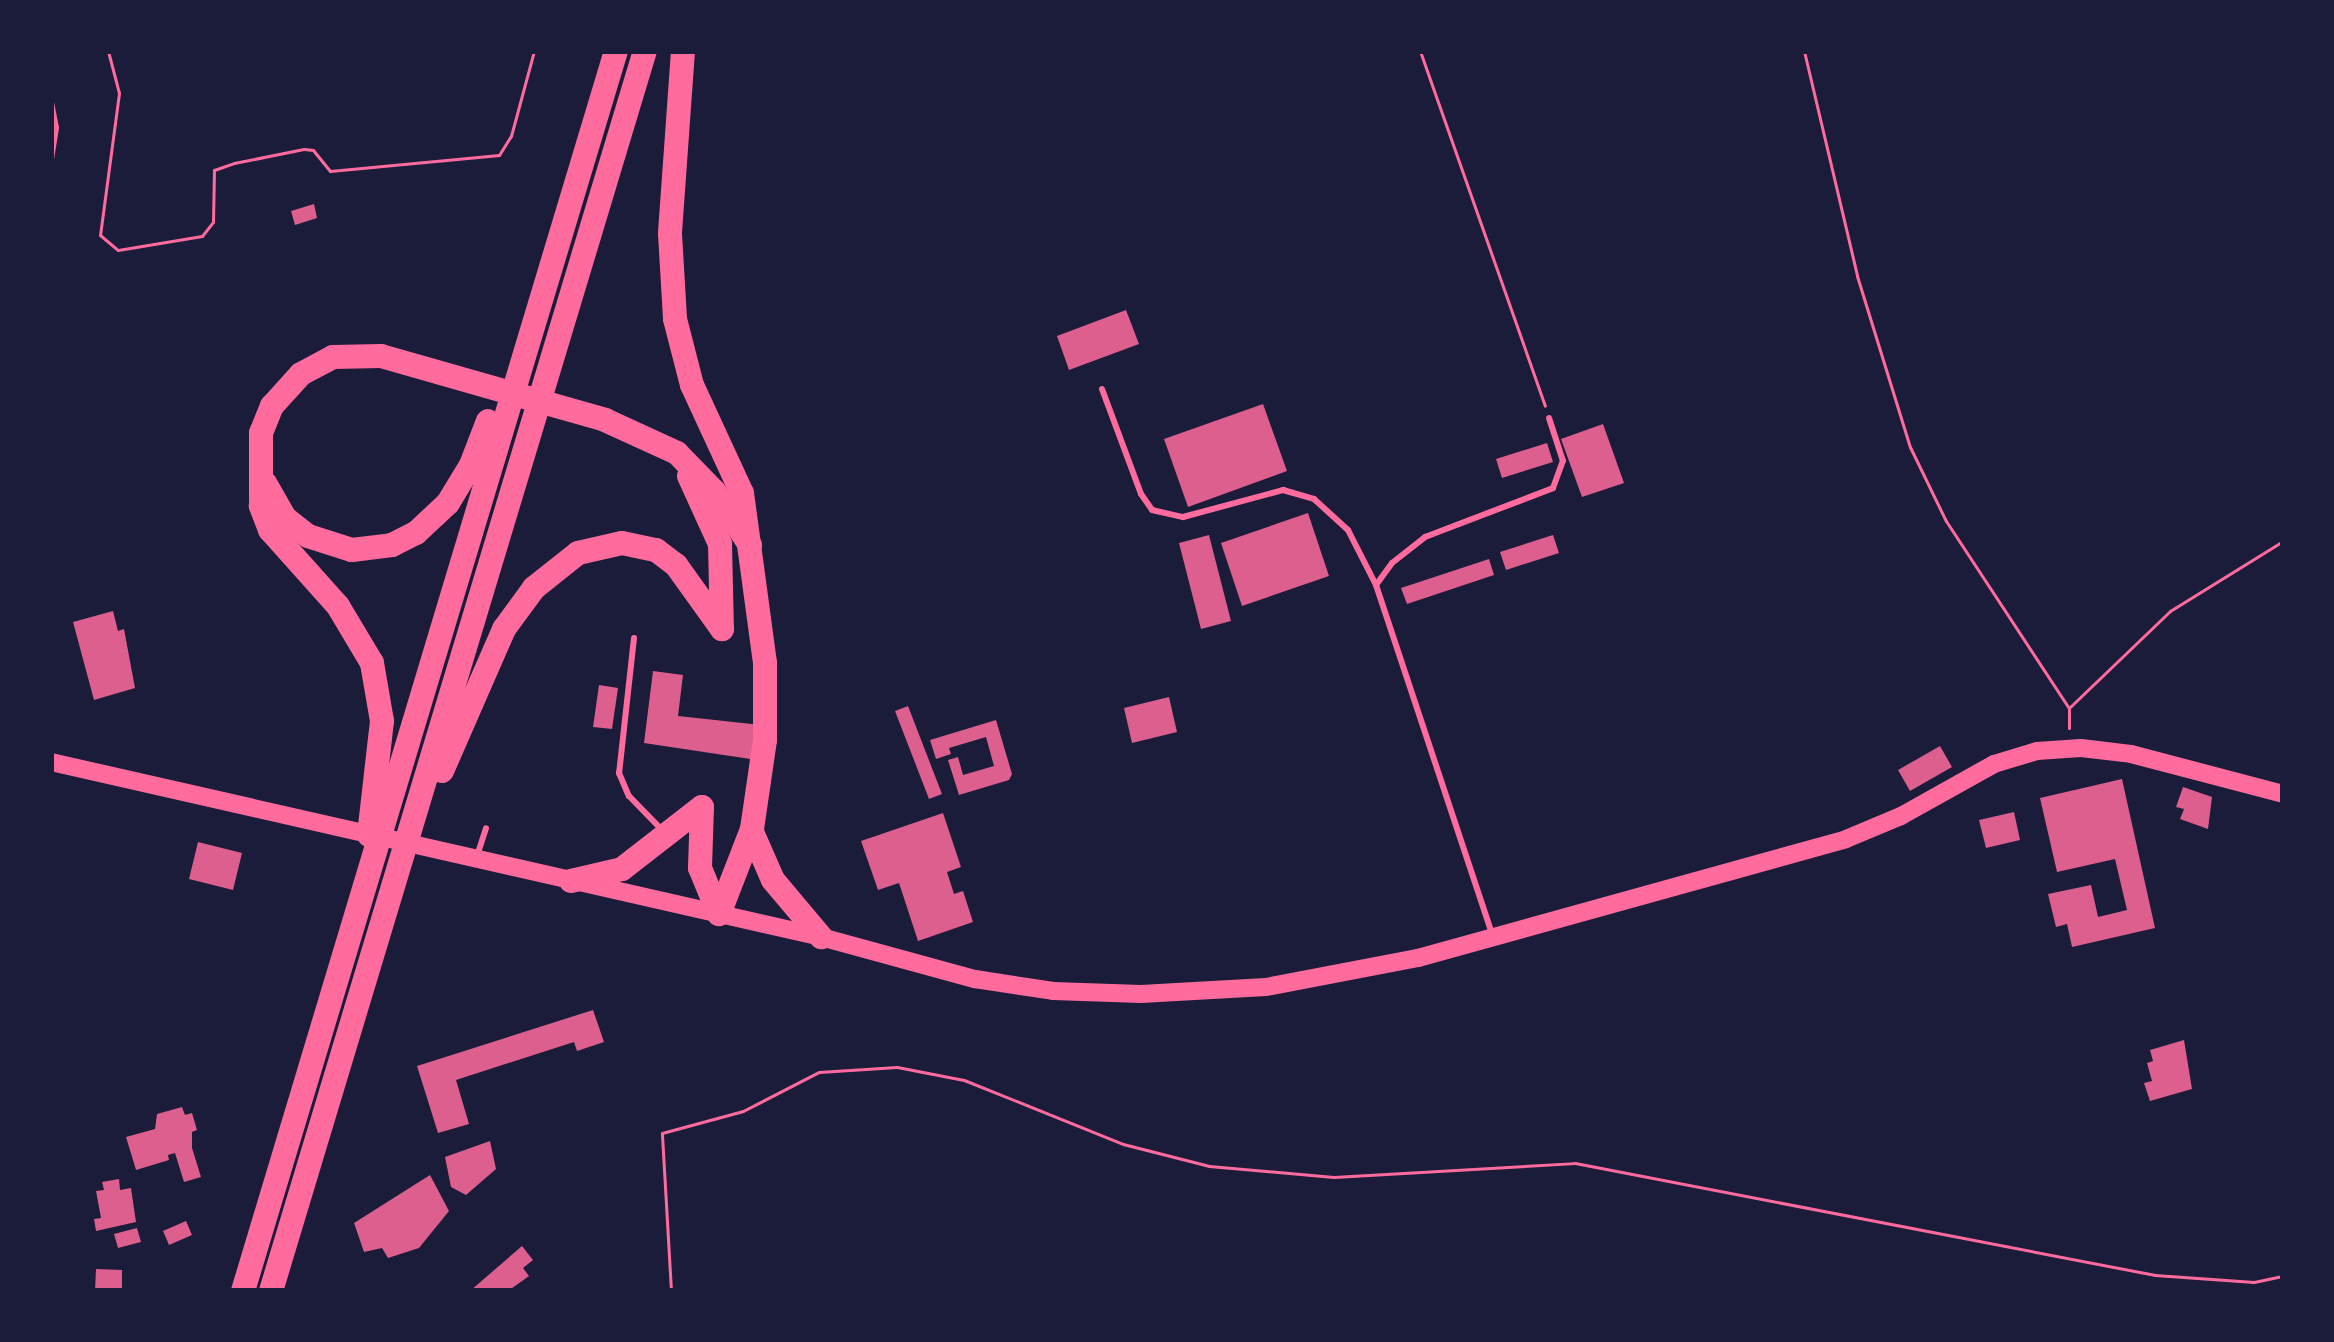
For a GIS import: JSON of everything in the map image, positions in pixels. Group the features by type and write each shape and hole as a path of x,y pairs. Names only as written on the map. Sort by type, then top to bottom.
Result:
{"highway":[{"path":"271,1291 645,51"},
{"path":"683,51 670,211 674,319 698,400 739,482 766,694 752,829 719,914"},
{"path":"258,469 291,524 321,542 352,550 406,539 448,503 483,438 613,59"},
{"path":"243,1291 613,59"},
{"path":"368,878 382,722 376,676 348,619 267,525 258,469 272,406 293,382 324,360 367,354 605,420 677,453 714,490 750,544"},
{"path":"350,1028 463,718 504,629 534,588 592,547 635,544 676,565 722,628 720,544 677,453"},
{"path":"571,881 622,869 669,838 702,807 700,868 719,914"},
{"path":"752,829 773,880 821,937"}],"main road":[{"path":"51,762 821,937 992,982 1142,994 1326,979 1493,938 1846,838 1901,816 1994,764 2069,748 2144,757 2283,794"}],"lane":[{"path":"51,102 56,128 51,159"},
{"path":"1102,389 1141,494 1152,510 1183,518 1266,491 1300,492 1326,506 1348,530 1376,585 1493,938"},
{"path":"1376,585 1392,562 1425,537 1552,488 1562,461 1549,418"},
{"path":"634,638 619,773 629,796 669,838"},
{"path":"476,860 486,828"}],"path":[{"path":"108,51 119,93 100,235 118,250 202,236 213,222 214,170 234,163 304,149 313,150 330,171 499,155 511,136 534,51"},
{"path":"1420,51 1549,418"},
{"path":"1804,51 1857,276 1910,447 1946,521 2069,708 2069,748"},
{"path":"2069,708 2170,611 2283,541"},
{"path":"671,1291 662,1133 743,1111 819,1072 897,1067 964,1080 1123,1144 1209,1166 1334,1177 1575,1163 2155,1275 2254,1282 2283,1276"}],"building":[{"path":"314,204 317,218 295,225 291,211"},
{"path":"1126,310 1139,344 1069,370 1057,336"},
{"path":"1263,404 1287,471 1188,507 1164,439"},
{"path":"1603,424 1624,483 1582,497 1561,439"},
{"path":"1547,443 1553,462 1502,478 1496,459"},
{"path":"1308,513 1329,576 1242,606 1221,543"},
{"path":"1209,535 1231,621 1201,629 1179,543"},
{"path":"1553,535 1559,553 1506,570 1500,552"},
{"path":"1489,559 1494,575 1407,604 1401,588"},
{"path":"113,611 118,631 124,629 135,688 94,700 73,622"},
{"path":"653,671 683,675 678,716 761,725 757,760 644,743"},
{"path":"599,685 618,688 612,729 593,727"},
{"path":"1169,697 1177,732 1132,743 1124,708"},
{"path":"908,706 942,794 929,799 895,711"},
{"path":"996,720 1012,774 1009,780 959,795 948,760 958,757 963,775 994,766 986,737 949,748 951,754 936,759 930,740"},
{"path":"1940,746 1952,767 1910,791 1898,770"},
{"path":"2122,779 2155,928 2072,947 2067,924 2056,927 2048,894 2091,885 2098,917 2127,910 2115,859 2057,872 2040,798"},
{"path":"2183,787 2212,797 2208,829 2180,819 2184,809 2176,807"},
{"path":"2014,812 2020,840 1986,848 1979,820"},
{"path":"943,813 961,867 947,872 954,894 963,891 973,922 918,941 899,883 878,890 861,841"},
{"path":"198,842 242,853 233,890 189,879"},
{"path":"593,1010 604,1042 577,1051 574,1042 456,1080 469,1124 438,1133 417,1066"},
{"path":"2184,1040 2192,1089 2150,1101 2144,1083 2152,1081 2147,1063 2153,1061 2150,1050"},
{"path":"182,1107 185,1115 192,1113 197,1130 192,1132 192,1148 201,1177 184,1182 175,1153 168,1155 169,1160 136,1170 126,1137 155,1129 157,1114"},
{"path":"490,1141 496,1169 466,1195 451,1187 445,1157"},
{"path":"430,1175 449,1211 419,1248 388,1258 382,1248 364,1252 354,1223"},
{"path":"119,1179 120,1190 131,1188 136,1222 96,1231 94,1219 101,1218 96,1191 104,1190 102,1182"},
{"path":"186,1221 192,1235 169,1245 163,1231"},
{"path":"137,1228 141,1242 118,1248 114,1234"},
{"path":"522,1246 533,1260 523,1268 529,1276 508,1291 470,1291"},
{"path":"96,1269 122,1270 122,1291 95,1291"}]}
